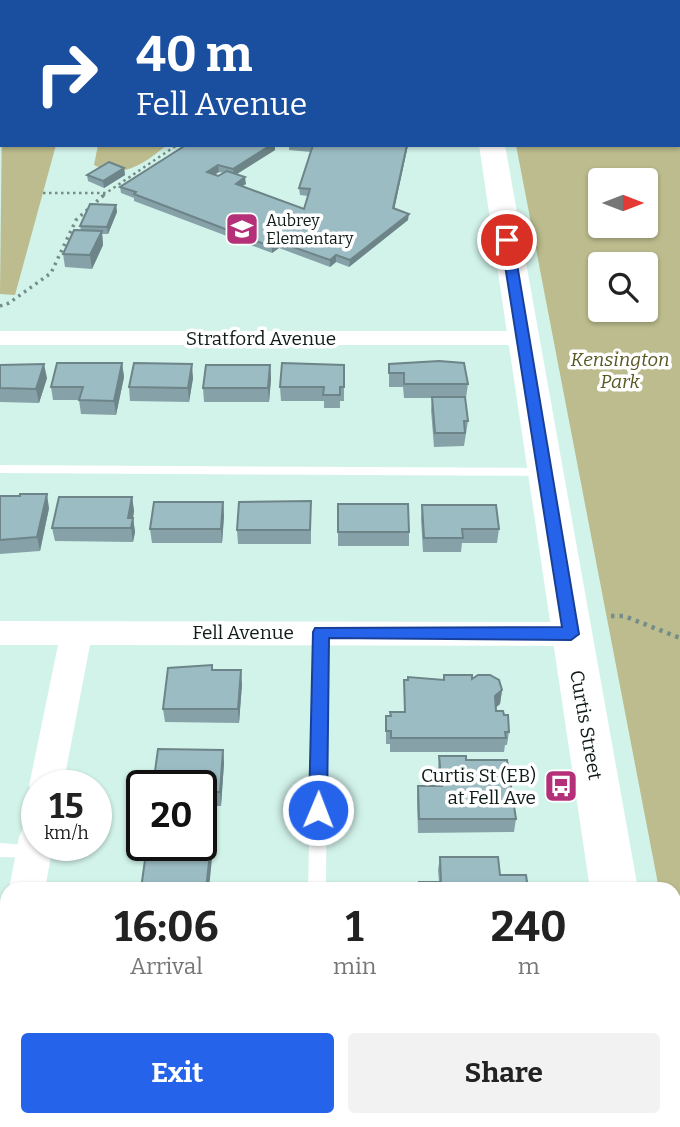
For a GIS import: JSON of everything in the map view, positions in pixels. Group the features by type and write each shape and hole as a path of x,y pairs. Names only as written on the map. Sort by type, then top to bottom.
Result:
{"street":[{"name":"Curtis Street","path":"492,147 613,882"},
{"name":"Stratford Avenue","path":"0,338 523,338"},
{"name":"Fell Avenue","path":"0,633 571,634"},
{"path":"49,770 76,634"},
{"path":"25,861 27,882"}],"lane":[{"path":"0,469 546,472"},
{"path":"317,882 321,632"}],"path":[{"path":"0,306 9,303 51,273 76,220 106,192 174,147"},
{"path":"43,193 106,192"},
{"path":"611,616 624,616 680,638"}],"green space":[{"path":"2,147 55,147 15,295 0,294"},
{"path":"98,147 165,147 151,158 124,170 114,171 94,165"},
{"name":"Kensington Park","path":"516,147 680,147 680,882 658,882"}],"building":[{"path":"183,147 268,147 233,169 218,165 207,172 218,176 227,171 245,177 236,184 304,209 310,189 299,188 312,147 407,147 393,208 409,214 350,260 336,255 330,260 279,242 272,247 120,187"},
{"path":"109,162 124,168 103,181 87,175"},
{"path":"90,204 116,205 107,227 80,226"},
{"path":"74,230 102,231 90,255 63,254"},
{"path":"439,361 464,363 468,384 404,384 404,373 389,373 389,364"},
{"path":"57,363 122,363 114,401 79,400 83,387 51,387"},
{"path":"134,363 192,364 188,388 129,387"},
{"path":"282,363 344,365 344,387 340,387 340,395 323,395 324,387 280,387"},
{"path":"44,364 36,389 0,388 0,365"},
{"path":"206,365 270,365 268,388 203,388"},
{"path":"432,397 465,397 468,421 464,421 465,433 435,433"},
{"path":"47,494 37,537 0,540 0,496"},
{"path":"59,497 132,497 128,518 133,518 131,528 52,528"},
{"path":"311,501 310,530 237,530 239,502"},
{"path":"154,502 223,502 221,529 150,529"},
{"path":"338,504 408,504 409,532 338,532"},
{"path":"422,505 496,505 499,529 462,529 463,538 424,538"},
{"path":"212,665 212,670 241,670 238,709 163,709 168,668"},
{"path":"444,675 472,675 472,679 478,675 490,675 499,680 502,690 495,696 496,711 503,711 504,715 508,715 509,732 505,732 506,738 391,738 391,731 386,731 386,716 391,716 390,712 405,712 404,680 408,680 408,677 444,680"},
{"path":"158,749 223,750 220,792 217,792 217,770 155,770"},
{"path":"439,756 466,756 466,760 507,760 516,819 419,819 418,786 442,786"},
{"path":"440,857 498,857 500,875 526,875 527,882 441,882"},
{"path":"145,861 209,861 207,882 142,882"}],"place":[{"name":"Aubrey Elementary","path":"242,229"},
{"name":"Curtis St (EB) at Fell Ave","path":"561,786"}],"route":[{"path":"318,810 321,632 571,634 507,240"}]}
